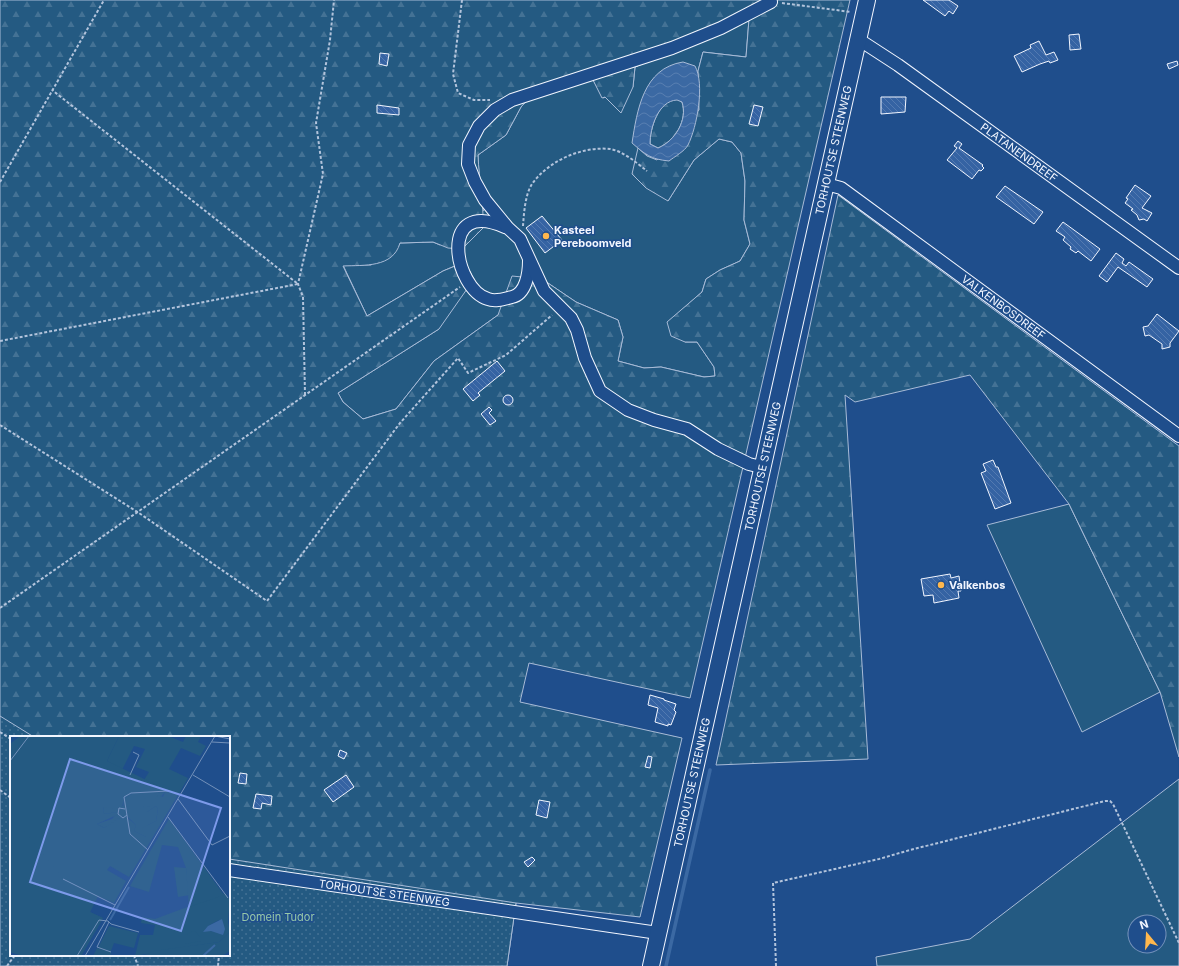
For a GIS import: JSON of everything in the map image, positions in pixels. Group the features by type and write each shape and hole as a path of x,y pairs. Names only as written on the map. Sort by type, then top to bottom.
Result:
{"main road":[{"name":"TORHOUTSE STEENWEG","path":"651,966 761,467 865,7"}],"street":[{"path":"761,467 749,464 724,452 687,429 654,420 628,410 600,391 585,358 577,330 571,318 544,291 536,277 529,256 520,239 508,228 493,210 475,182 468,164 468,145 479,126 495,110 512,100 672,48 721,28 771,2"},
{"name":"PLATANENDREEF","path":"858,39 898,65 1179,268"},
{"name":"VALKENBOSDREEF","path":"826,184 840,188 1179,436"},
{"path":"508,228 485,220 474,222 463,230 458,245 458,256 468,281 476,293 488,299 500,300 515,296 523,287 529,273 529,256"},
{"name":"TORHOUTSE STEENWEG","path":"230,870 658,933"}],"path":[{"path":"0,182 104,0"},
{"path":"298,284 323,174 316,123 330,40 334,0"},
{"path":"462,0 453,74 458,93 474,100 512,100"},
{"path":"771,2 865,7"},
{"path":"52,90 298,284 303,298 304,395"},
{"path":"522,232 524,212 532,185 545,170 563,158 588,150 611,149 634,160 647,171"},
{"path":"0,608 139,513 304,395 468,281"},
{"path":"0,341 298,284"},
{"path":"0,425 139,513 267,601 400,423 458,358 468,373 506,355 561,308"},
{"path":"0,732 10,738"},
{"path":"0,790 10,797"},
{"path":"776,966 773,883 879,859 1105,800 1110,801 1113,804 1179,943"},
{"path":"7,966 14,956"},
{"path":"134,956 138,966"},
{"path":"218,966 219,956"}],"green space":[{"path":"0,0 850,0 690,698 529,663 520,702 682,738 640,917 516,903 507,966 0,966","holes":["749,19 746,57 703,52 698,71 699,110 657,160 647,156 638,148 632,174 646,188 668,201 694,160 719,139 732,142 741,153 745,181 744,220 750,244 740,261 720,270 706,279 702,292 667,322 671,336 685,342 697,342 714,367 715,376 704,377 661,367 644,368 618,361 623,337 618,320 576,302 542,279 512,276 498,315 434,361 396,409 363,419 343,402 338,393 439,329 474,279 465,262 443,271 367,316 343,266 377,264 391,257 400,243 433,242 448,248 462,249 483,228 483,210 478,155 506,135 521,107 528,99 592,78 602,98 605,97 621,113 633,87 635,67"]},
{"path":"749,19 746,57 703,52 698,71 699,110 669,161 668,201 694,160 719,139 732,142 741,153 745,181 744,220 750,244 740,261 720,270 706,279 702,292 668,322 685,342 697,342 714,367 715,376 704,377 661,367 644,368 618,361 623,337 618,320 576,302 542,279 498,315 434,361 396,409 363,419 343,402 338,393 439,329 464,262 443,271 367,316 343,265 371,265 400,243 433,242 440,245 484,210 479,177 478,155 506,135 521,107 528,99 592,78 603,98 633,87 635,67"},
{"path":"677,99 682,102 682,123 675,135 664,145 658,148 650,144 650,138 656,116 665,105 670,101"},
{"path":"838,195 1179,446 1179,757 1160,692 1069,504 970,375 855,402 845,395 868,759 716,765"},
{"path":"1069,504 1160,692 1082,732 987,525"},
{"name":"Domein Tudor","path":"0,716 32,736 10,736 10,956 230,956 230,859 516,903 507,966 0,966"},
{"path":"1179,779 1179,966 877,966 876,957 970,939"}],"water":[{"path":"683,62 695,66 698,74 700,94 697,117 688,145 682,152 669,161 649,156 632,143 636,118 644,93 659,73 670,66","holes":["677,100 682,102 682,123 675,135 664,145 658,148 650,144 650,138 656,116 660,110 670,102"]}],"building":[{"path":"923,0 949,0 958,6 953,14 949,11 945,16"},
{"path":"1079,34 1081,49 1070,50 1069,35"},
{"path":"1039,41 1046,55 1054,52 1058,60 1040,64 1022,72 1014,56 1031,48 1030,45"},
{"path":"380,53 389,54 387,66 379,64"},
{"path":"1177,61 1178,65 1169,69 1167,64"},
{"path":"881,97 906,97 905,112 881,114"},
{"path":"377,105 399,108 399,115 377,113"},
{"path":"754,105 763,107 758,126 749,124"},
{"path":"958,141 962,144 959,148 983,165 982,166 984,168 981,171 979,170 972,179 947,160 957,148 954,146"},
{"path":"1135,185 1151,196 1142,208 1152,213 1147,221 1144,219 1139,220 1137,215 1131,210 1133,209 1125,203 1128,199 1126,198"},
{"path":"1005,186 1043,212 1034,224 996,197"},
{"name":"Kasteel Pereboomveld","path":"542,216 562,240 545,253 526,228"},
{"path":"1063,222 1100,249 1091,261 1078,251 1076,253 1070,249 1071,247 1063,240 1065,237 1056,231"},
{"path":"1116,253 1124,259 1122,263 1126,266 1129,262 1153,279 1147,287 1118,267 1107,282 1099,276"},
{"path":"1157,314 1179,331 1170,343 1170,347 1162,349 1162,344 1149,335 1145,336 1143,327 1148,326"},
{"path":"497,361 505,371 478,393 480,395 473,401 463,389"},
{"path":"506,395 510,395 512,396 512,404 506,405 503,402 503,398"},
{"path":"489,407 492,410 489,413 496,421 490,425 481,414"},
{"path":"993,460 996,467 998,467 1011,503 995,509 981,473 986,471 983,464"},
{"name":"Valkenbos","path":"950,574 951,578 959,576 961,591 958,591 959,598 934,603 933,595 924,596 921,579"},
{"path":"650,695 676,704 674,710 676,712 671,725 668,724 668,726 655,722 658,708 648,705"},
{"path":"340,750 347,753 344,759 338,756"},
{"path":"648,756 652,757 650,768 645,767"},
{"path":"240,773 247,774 246,784 238,783"},
{"path":"346,775 354,787 333,802 324,790"},
{"path":"256,794 272,796 271,805 262,803 261,809 253,808"},
{"path":"539,800 550,802 547,818 536,815"},
{"path":"532,857 535,860 528,867 524,862"}],"waterway":[{"path":"666,966 710,770"}],"place":[{"name":"Kasteel Pereboomveld","path":"546,236"},
{"name":"Valkenbos","path":"941,585"}]}
